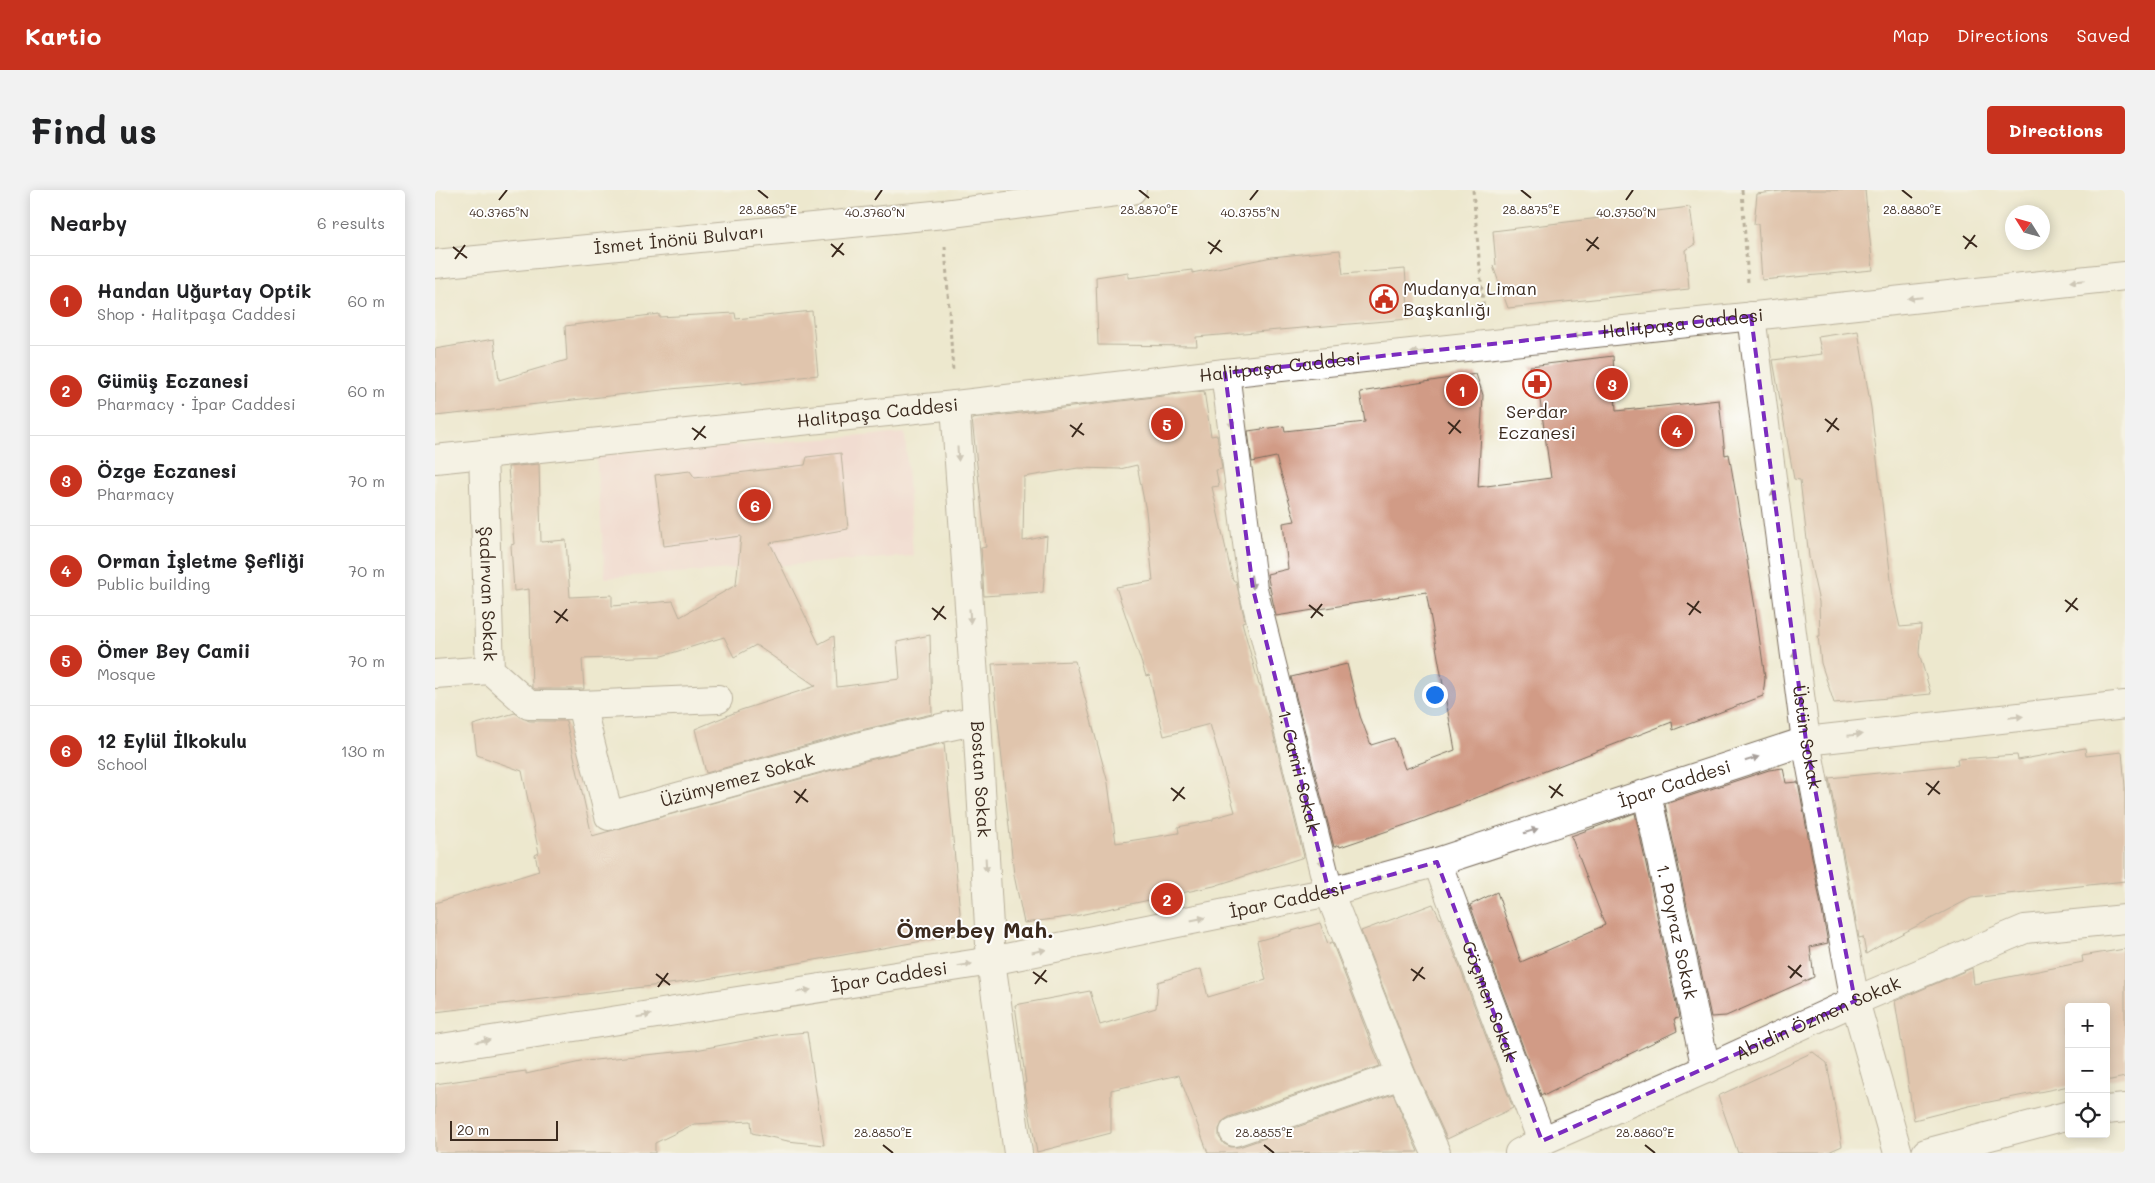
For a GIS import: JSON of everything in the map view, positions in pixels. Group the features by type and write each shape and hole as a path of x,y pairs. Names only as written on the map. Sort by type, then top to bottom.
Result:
{"street":[{"name":"İsmet İnönü Bulvarı","path":"435,264 943,214 1132,190"},
{"name":"Halitpaşa Caddesi","path":"435,459 955,405 1225,372 2125,276"},
{"name":"Üstün Sokak","path":"1751,316 1806,741 1855,1001 1897,1153"},
{"name":"1. Camii Sokak","path":"1225,372 1253,589 1329,892 1401,1075 1436,1153"},
{"name":"Bostan Sokak","path":"955,405 977,720 991,961 1018,1153"},
{"name":"Şadırvan Sokak","path":"483,454 490,670 529,706 718,699"},
{"path":"435,674 490,670"},
{"name":"Üzümyemez Sokak","path":"581,705 609,816 865,745 977,720"},
{"name":"İpar Caddesi","path":"435,1049 991,961 1329,892 1437,862 1806,741 2125,705"},
{"name":"1. Poyraz Sokak","path":"1647,794 1706,1069"},
{"name":"Göçmen Sokak","path":"1437,862 1531,1147"},
{"name":"Abidin Özmen Sokak","path":"1531,1147 1855,1001 2025,929 2125,919"},
{"path":"1234,1132 1401,1075"},
{"path":"2110,1110 2125,1108"},
{"path":"1925,1153 2065,1116"}],"path":[{"path":"1473,190 1486,344"},
{"path":"1742,190 1751,316"},
{"path":"943,214 955,405"}],"highlighted area":[{"path":"1751,316 1806,741 1855,1001 1542,1141 1437,862 1329,892 1253,589 1225,373"}],"shaded area":[{"path":"905,433 913,556 605,578 596,455"}],"building":[{"path":"1789,190 1865,190 1873,270 1762,280 1758,224 1754,224 1757,194"},
{"path":"1690,207 1695,244 1686,250 1689,289 1508,308 1493,266 1496,265 1493,231"},
{"path":"1340,250 1343,274 1405,269 1409,319 1196,337 1197,346 1098,345 1096,277 1128,272 1128,278 1192,270 1192,273 1272,257"},
{"path":"812,311 818,375 742,384 742,382 671,389 435,416 435,349 494,339 499,380 567,360 565,326 659,314 659,317 735,313 736,319"},
{"path":"1858,331 1871,408 1893,597 1900,627 1921,625 1919,653 1931,694 1834,703 1821,663 1818,636 1820,636 1819,602 1809,557 1800,480 1794,479 1773,360 1822,354 1818,337"},
{"path":"1613,356 1616,411 1719,400 1725,455 1729,454 1755,607 1765,678 1763,696 1673,730 1672,722 1411,823 1340,847 1339,845 1334,847 1291,677 1347,664 1360,716 1371,745 1394,738 1405,769 1455,750 1426,592 1276,616 1267,574 1288,569 1283,523 1295,521 1276,457 1252,462 1248,431 1284,426 1285,431 1365,422 1360,392 1476,374 1483,395 1478,487 1551,478 1539,393 1530,366"},
{"path":"1204,391 1211,436 1217,435 1222,469 1216,470 1219,486 1212,487 1233,581 1236,581 1245,621 1242,622 1259,685 1261,685 1304,857 1214,886 1075,916 1024,923 1014,875 992,664 1075,661 1108,783 1116,843 1179,833 1178,827 1213,820 1213,818 1235,812 1210,724 1164,736 1149,675 1146,676 1116,587 1153,581 1146,511 1137,465 1120,469 1078,468 1024,477 1023,541 1047,536 1043,592 984,596 981,548 986,547 972,419"},
{"path":"841,453 848,529 770,543 819,644 834,636 837,687 900,679 897,642 930,635 932,714 861,730 706,773 695,729 741,710 816,686 756,645 734,657 724,637 662,656 582,659 584,689 535,689 532,687 529,589 514,591 511,545 514,544 508,467 539,464 541,542 566,540 570,597 612,595 612,606 673,601 680,617 736,585 741,536 664,546 655,475 690,471 695,478 805,465 807,457"},
{"path":"515,713 529,721 566,721 592,836 869,760 944,743 962,934 702,980 435,1012 435,903 539,871 535,855 539,853 522,771 477,755 473,725"},
{"path":"2085,748 2086,756 2122,752 2125,786 2125,881 1971,898 1866,954 1863,937 1859,938 1829,778 1958,765 1957,759 2017,755 2018,760"},
{"path":"1783,768 1786,783 1798,782 1828,943 1810,947 1814,977 1726,1016 1711,1017 1665,804 1769,770"},
{"path":"1635,813 1679,1018 1674,1019 1677,1031 1545,1095 1544,1093 1541,1095 1470,905 1497,892 1521,962 1605,925 1571,836"},
{"path":"1433,904 1441,918 1513,1108 1447,1139 1415,1069 1361,931"},
{"path":"1320,923 1328,944 1332,942 1380,1066 1229,1117 1223,1121 1219,1129 1219,1137 1224,1144 1231,1147 1239,1147 1393,1094 1418,1152 1208,1153 1179,1075 1111,1090 1111,1133 1037,1152 1025,1091 1024,1083 1026,1083 1015,1005 1090,991 1100,1025 1156,1008 1158,982 1201,969 1208,997 1266,980 1257,941"},
{"path":"2125,949 2125,1077 2110,1080 2110,1003 2065,1003 2065,1087 1969,1106 1914,1120 1895,1001 1972,968 1974,984 2083,962 2082,956"},
{"path":"807,1032 824,1145 788,1141 752,1133 751,1121 694,1124 655,1143 655,1153 435,1153 435,1084 526,1071 526,1074 585,1061 696,1050 775,1035"},
{"path":"1813,1052 1827,1063 1842,1146 1826,1153 1738,1153 1718,1096"}],"place":[{"name":"Mudanya Liman Başkanlığı","path":"1384,299"},
{"name":"Serdar Eczanesi","path":"1537,384"},
{"name":"Özge Eczanesi","path":"1612,384"},
{"name":"Handan Uğurtay Optik","path":"1462,390"},
{"name":"Ömer Bey Camii","path":"1167,424"},
{"name":"Orman İşletme Şefliği","path":"1677,431"},
{"name":"12 Eylül İlkokulu","path":"755,505"},
{"name":"Gümüş Eczanesi","path":"1167,899"}],"district":[{"name":"Ömerbey Mah.","path":"975,930"}]}
